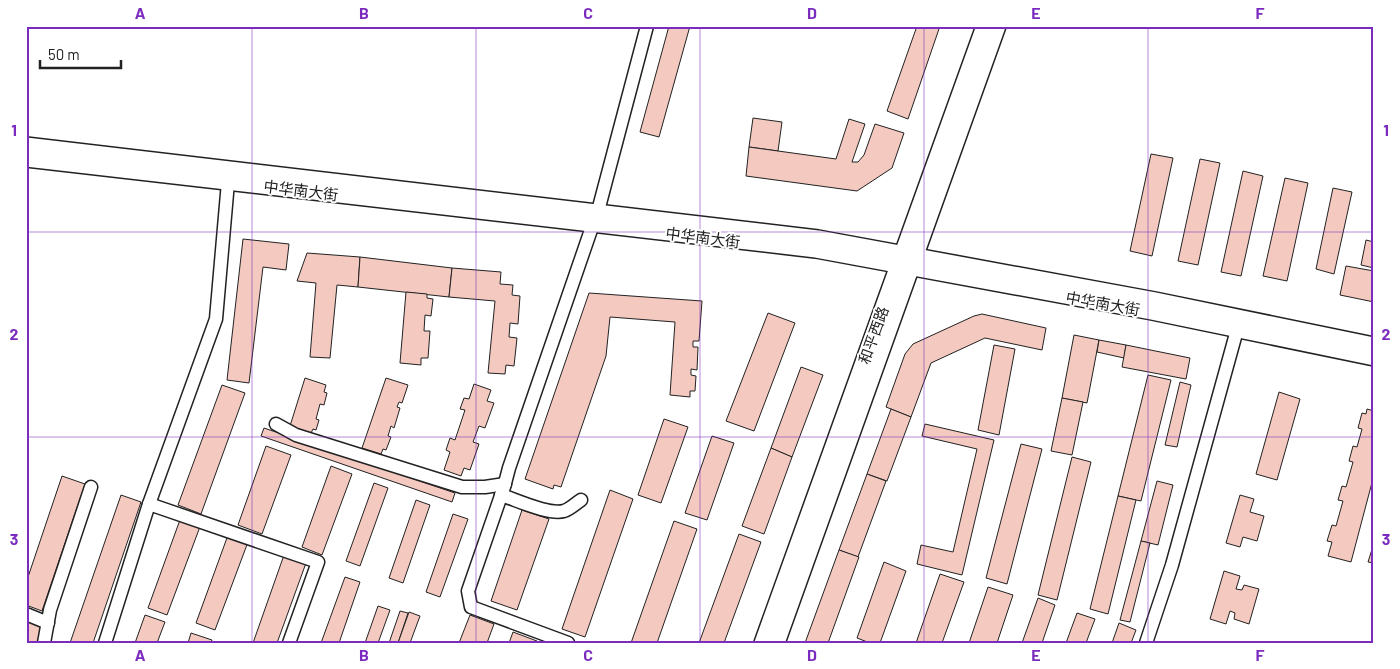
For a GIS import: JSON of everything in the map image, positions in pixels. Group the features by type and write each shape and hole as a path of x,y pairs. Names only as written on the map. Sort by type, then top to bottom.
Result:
{"main road":[{"name":"和平西路","path":"777,643 907,261 984,26"},
{"name":"和平西路","path":"762,643 998,26"},
{"name":"中华南大街","path":"26,145 595,217"},
{"name":"中华南大街","path":"26,159 228,182 818,238 907,261 1374,358"},
{"name":"中华南大街","path":"907,261 1155,300 1374,345"}],"street":[{"path":"568,643 471,607 468,591 503,489 508,468 595,217 646,26"},
{"path":"105,643 149,504 216,319 228,182"},
{"path":"1146,643 1172,565 1237,330"},
{"path":"276,424 296,435 462,487 503,489 548,511 558,512 566,510 581,500"},
{"path":"44,643 50,610 91,487"},
{"path":"149,504 318,562 289,643"},
{"path":"26,614 48,623"}],"building":[{"path":"669,26 690,26 659,137 640,132"},
{"path":"917,26 940,26 908,119 887,111"},
{"path":"753,118 782,122 778,151 749,147"},
{"path":"849,119 865,124 852,162 858,162 864,155 875,124 904,133 892,168 857,191 746,176 749,147 836,159"},
{"path":"1151,154 1173,158 1152,256 1130,251"},
{"path":"1200,159 1220,163 1198,265 1178,261"},
{"path":"1243,171 1263,176 1241,276 1221,272"},
{"path":"1285,178 1308,183 1287,281 1263,276"},
{"path":"1333,188 1352,192 1334,274 1316,269"},
{"path":"243,239 289,244 286,270 263,267 249,383 227,380"},
{"path":"1366,240 1374,242 1374,268 1361,265"},
{"path":"307,253 360,257 358,287 337,285 330,358 310,357 316,283 297,281"},
{"path":"360,257 452,268 449,297 358,287"},
{"path":"1346,266 1374,271 1374,302 1340,295"},
{"path":"452,268 501,272 500,284 513,285 512,295 520,296 518,324 510,323 509,337 517,338 514,366 506,365 505,374 488,373 495,301 449,297"},
{"path":"406,292 427,294 427,298 433,299 431,316 425,315 424,331 430,331 428,358 421,358 421,365 400,363"},
{"path":"589,293 702,301 699,341 693,341 693,347 698,347 697,370 691,369 691,375 696,376 695,391 690,391 690,397 670,395 675,322 610,317 606,356 561,487 554,485 553,489 525,479"},
{"path":"768,313 795,323 754,431 726,421"},
{"path":"982,314 1046,328 1042,350 985,338 931,363 911,417 886,407 905,354 913,344"},
{"path":"1074,335 1099,340 1087,403 1062,398"},
{"path":"1099,340 1126,345 1124,358 1097,352"},
{"path":"994,345 1015,349 999,435 978,430"},
{"path":"1126,345 1190,358 1186,379 1122,367"},
{"path":"801,367 823,375 792,457 771,448"},
{"path":"1148,375 1171,380 1141,501 1118,496"},
{"path":"305,378 326,385 324,392 327,393 324,405 320,404 316,419 319,420 316,430 313,429 311,433 290,426"},
{"path":"386,378 408,385 402,403 399,402 397,407 400,408 394,428 391,426 388,436 391,437 386,450 383,449 381,454 362,448"},
{"path":"1180,382 1191,385 1177,447 1165,445"},
{"path":"474,384 491,390 487,401 494,403 485,428 479,426 473,442 479,444 470,470 464,468 461,476 444,470 450,452 446,450 450,438 455,440 465,410 460,409 464,398 469,399"},
{"path":"222,385 245,393 201,514 178,505"},
{"path":"1279,392 1300,399 1277,480 1256,474"},
{"path":"1062,398 1083,402 1072,455 1051,451"},
{"path":"891,409 911,417 887,481 867,474"},
{"path":"1367,409 1374,411 1374,475 1351,562 1328,556 1332,542 1327,541 1332,525 1336,526 1343,501 1338,500 1342,486 1346,487 1353,462 1349,461 1353,446 1357,447 1362,429 1358,428 1362,413 1366,414"},
{"path":"664,419 688,427 661,503 638,495"},
{"path":"925,424 994,440 962,575 917,564 921,545 953,552 977,449 922,436"},
{"path":"264,428 455,493 452,502 261,436"},
{"path":"712,436 734,443 707,520 685,513"},
{"path":"1021,444 1042,449 1007,584 986,578"},
{"path":"266,446 291,455 262,534 238,525"},
{"path":"771,448 792,457 764,534 742,526"},
{"path":"1072,457 1091,462 1057,600 1038,595"},
{"path":"331,466 352,474 322,555 302,547"},
{"path":"867,474 886,481 858,557 839,550"},
{"path":"62,476 85,484 42,611 26,605 26,583"},
{"path":"1157,481 1173,485 1158,545 1141,541"},
{"path":"374,483 388,488 360,566 346,561"},
{"path":"610,490 633,499 585,637 562,629"},
{"path":"121,495 141,502 93,643 70,643"},
{"path":"1240,495 1254,499 1250,512 1264,516 1257,541 1243,537 1240,547 1226,543"},
{"path":"1118,496 1136,500 1108,614 1090,609"},
{"path":"416,500 430,505 403,583 389,578"},
{"path":"522,510 549,519 517,610 491,601"},
{"path":"453,514 468,519 440,597 426,592"},
{"path":"181,517 201,524 167,615 148,608"},
{"path":"674,521 697,529 657,643 631,643"},
{"path":"739,534 761,542 724,643 699,643"},
{"path":"228,535 248,542 215,630 196,623"},
{"path":"1141,541 1150,543 1130,622 1120,620"},
{"path":"1374,543 1374,563 1368,562"},
{"path":"839,550 859,557 828,643 805,643"},
{"path":"284,555 306,563 277,643 253,643"},
{"path":"884,562 906,571 880,643 870,643 857,638"},
{"path":"1224,571 1240,576 1236,589 1242,590 1244,585 1259,589 1249,624 1234,619 1235,613 1230,611 1226,624 1210,619"},
{"path":"940,574 964,582 942,643 916,643"},
{"path":"345,577 360,582 339,643 321,643"},
{"path":"988,587 1013,595 997,643 969,643"},
{"path":"1038,598 1055,605 1042,643 1022,643"},
{"path":"378,606 390,610 378,643 365,643"},
{"path":"400,611 408,613 398,643 389,643"},
{"path":"409,612 420,616 410,643 398,643"},
{"path":"1077,613 1095,619 1086,643 1066,643"},
{"path":"145,615 165,622 157,643 135,643"},
{"path":"470,615 494,624 487,643 459,643"},
{"path":"26,621 43,626 37,643 26,643"},
{"path":"1119,623 1136,630 1131,643 1112,643"},
{"path":"513,632 537,641 537,643 509,643"},
{"path":"191,633 212,640 211,643 188,643"}]}
